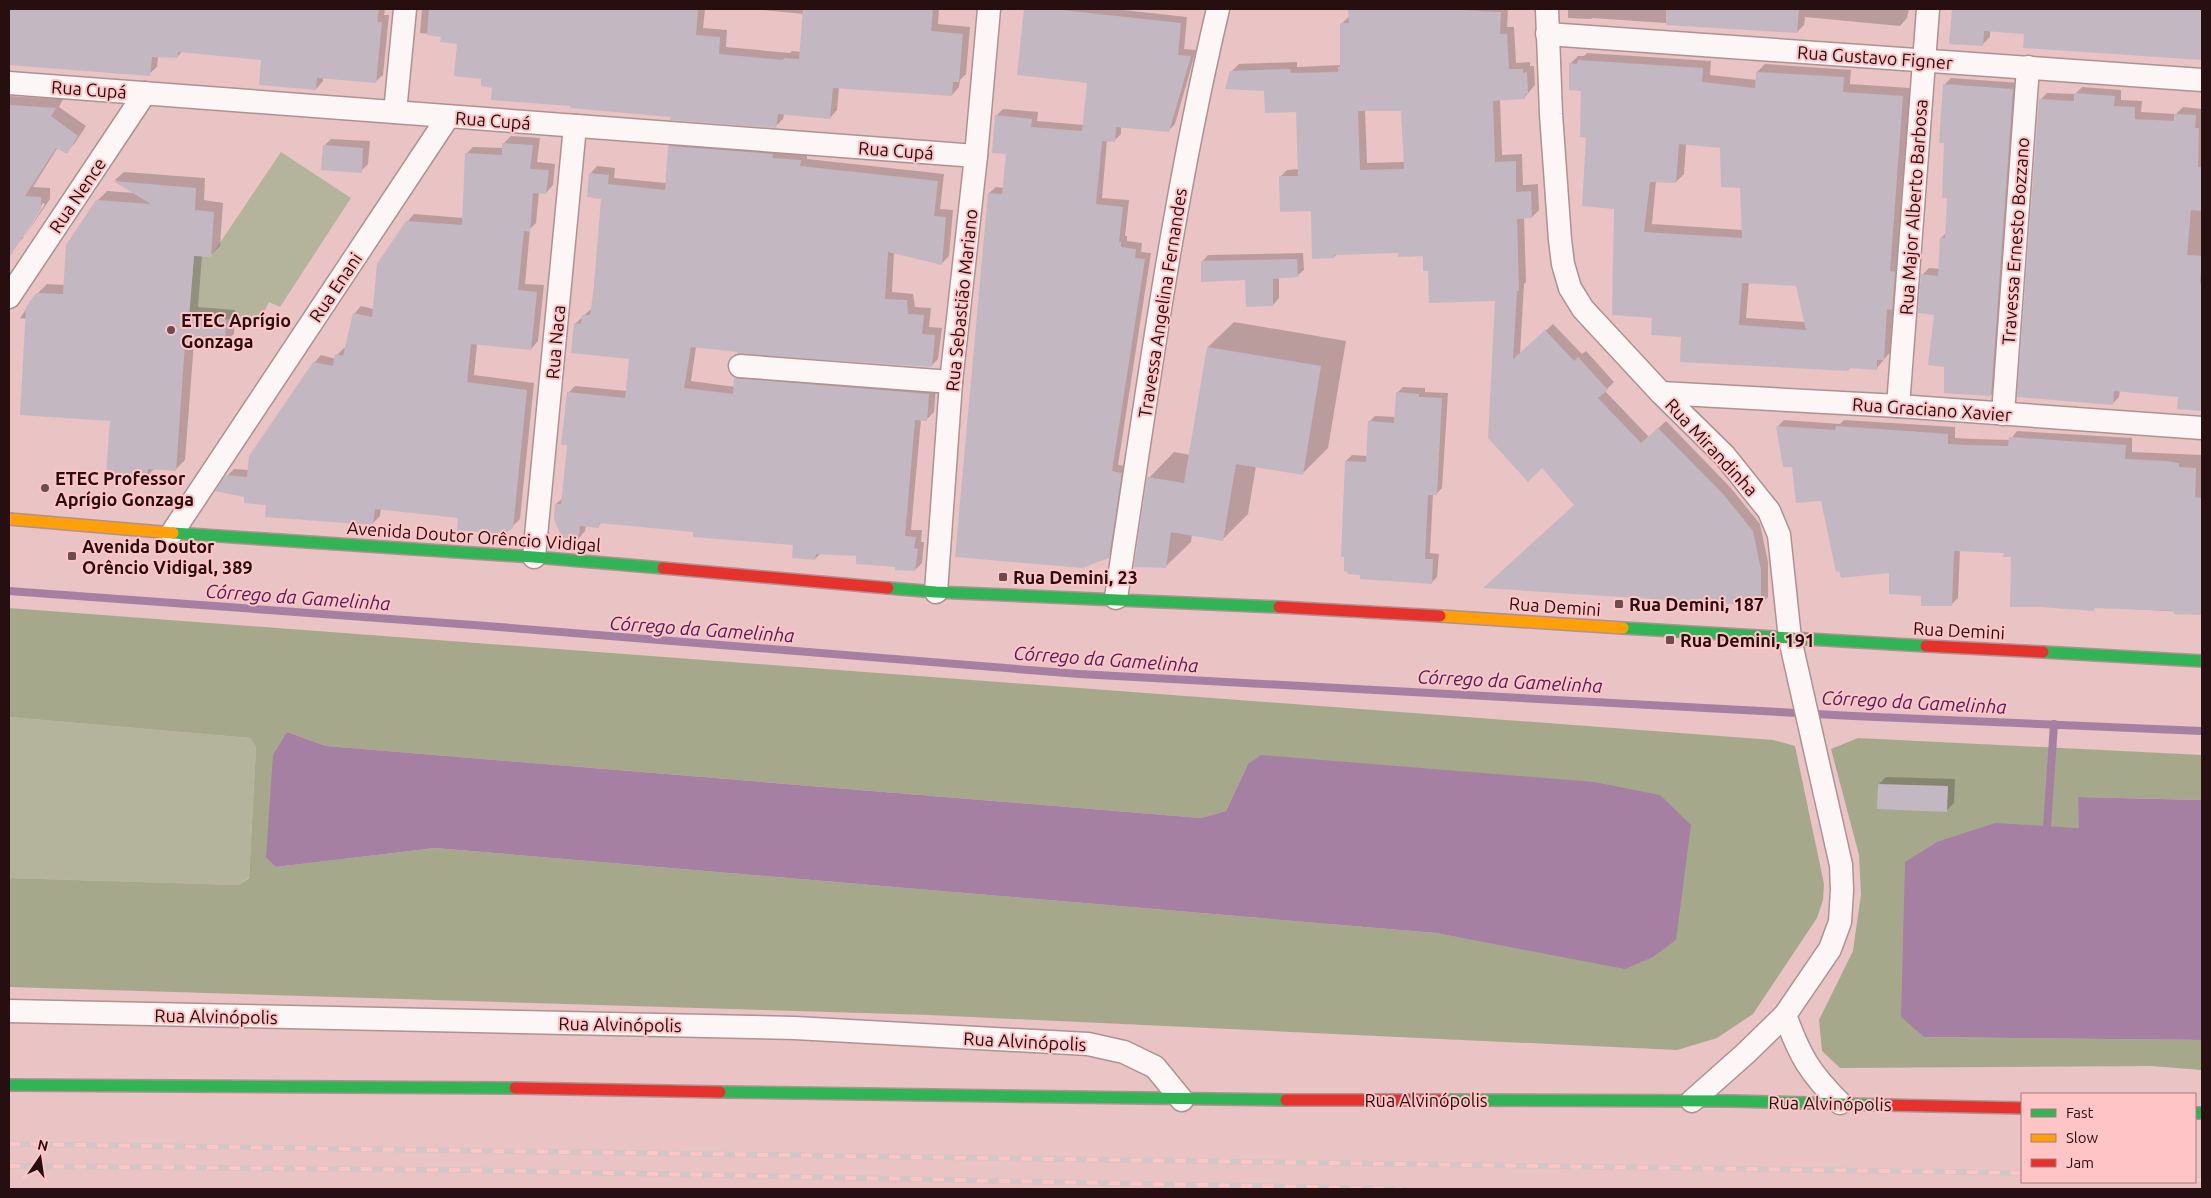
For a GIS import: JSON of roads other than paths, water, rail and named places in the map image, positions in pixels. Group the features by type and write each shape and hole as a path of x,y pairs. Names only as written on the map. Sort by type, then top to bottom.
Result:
{"street":[{"path":"395,112 405,9"},
{"name":"Rua Sebastião Mariano","path":"936,592 951,382 976,156 989,9"},
{"name":"Travessa Angelina Fernandes","path":"1116,598 1179,190 1197,99 1218,9"},
{"name":"Rua Mirandinha","path":"1547,9 1560,240 1563,264 1570,288 1582,309 1661,393 1725,456 1769,511 1779,535 1790,638 1840,865 1842,890 1840,922 1830,950 1784,1015 1746,1053 1692,1100"},
{"name":"Rua Major Alberto Barbosa","path":"1898,406 1928,9"},
{"name":"Rua Gustavo Figner","path":"1547,34 2202,80"},
{"name":"Travessa Ernesto Bozzano","path":"2003,414 2028,67"},
{"name":"Rua Cupá","path":"9,83 976,156"},
{"name":"Rua Nence","path":"9,298 145,93"},
{"name":"Rua Enani","path":"172,533 448,117"},
{"name":"Rua Naca","path":"534,557 575,126"},
{"path":"740,366 951,382"},
{"name":"Rua Graciano Xavier","path":"1661,393 1898,406 2202,428"},
{"name":"Avenida Doutor Orêncio Vidigal","path":"9,519 172,533 534,557 936,592"},
{"name":"Rua Demini","path":"936,592 1116,598 1331,609 1790,638 2202,661"},
{"name":"Rua Alvinópolis","path":"9,1011 786,1028 1088,1044 1124,1052 1155,1068 1182,1100 1692,1100 2021,1108"},
{"path":"1784,1015 1798,1050 1811,1071 1840,1104"},
{"path":"9,1085 376,1086 1182,1100"}],"waterway":[{"name":"Córrego da Gamelinha","path":"9,591 487,626 1079,674 1853,716 2202,731"},
{"path":"2047,827 2054,724"}],"railway":[{"path":"9,1144 2021,1173"},
{"path":"9,1166 462,1170 1403,1189"},
{"path":"2196,1180 2202,1180"}],"place":[{"name":"ETEC Aprígio Gonzaga","path":"171,330"},
{"name":"ETEC Professor Aprígio Gonzaga","path":"45,488"},
{"name":"Avenida Doutor Orêncio Vidigal, 389","path":"72,556"},
{"name":"Rua Demini, 23","path":"1003,577"},
{"name":"Rua Demini, 187","path":"1619,604"},
{"name":"Rua Demini, 191","path":"1670,640"}]}
